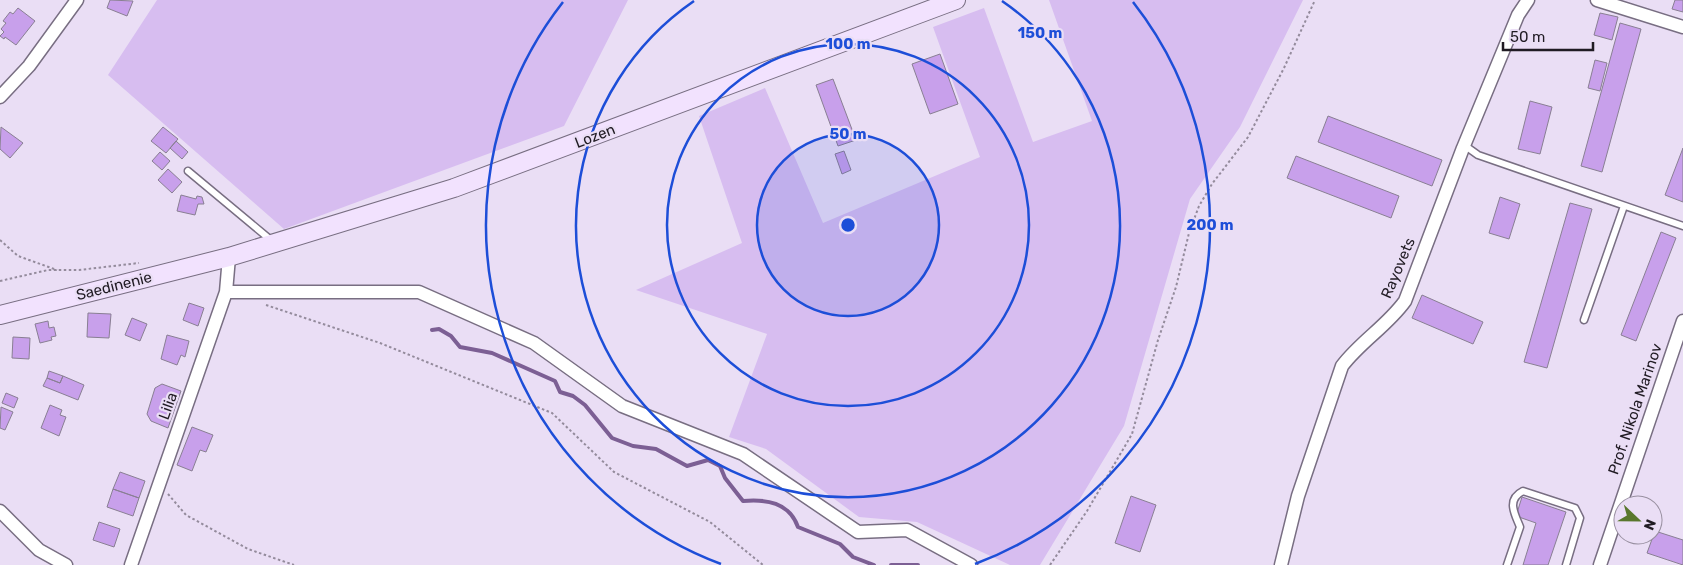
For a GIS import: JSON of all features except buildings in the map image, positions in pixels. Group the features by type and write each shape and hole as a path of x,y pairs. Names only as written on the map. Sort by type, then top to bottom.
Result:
{"street":[{"path":"0,97 29,66 78,0"},
{"name":"Lozen","path":"229,257 454,188 956,0"},
{"name":"Rayovets","path":"1281,565 1298,496 1342,366 1354,350 1394,317 1404,301 1464,145 1518,15 1528,0"},
{"path":"1597,0 1683,27"},
{"name":"Lilia","path":"131,565 226,292 229,257"},
{"name":"Saedinenie","path":"0,315 229,257"},
{"path":"226,292 419,292 534,343 622,406 743,454 858,532 907,530 972,565"},
{"name":"Prof. Nikola Marinov","path":"1600,565 1683,321"},
{"path":"0,511 39,550 66,565"}],"lane":[{"path":"1464,145 1478,155 1683,226"},
{"path":"188,171 275,244"},
{"path":"1584,320 1624,206"},
{"path":"1508,565 1520,527 1512,509 1516,496 1523,491 1575,508 1579,512 1580,518 1566,565"}],"path":[{"path":"1050,565 1087,511 1132,434 1158,340 1176,287 1189,233 1199,206 1212,184 1248,137 1284,68 1315,0"},
{"path":"0,240 18,256 59,270"},
{"path":"0,281 48,270 140,263"},
{"path":"262,304 380,343 552,413 614,472 710,522 763,565"},
{"path":"158,483 186,515 248,549 294,565"}],"shaded area":[{"path":"157,0 628,0 564,126 284,229 108,75"},
{"path":"1049,0 1303,0 1240,127 1190,199 1124,426 1040,565 1010,565 917,522 859,517 766,449 729,437 767,334 636,290 742,243 699,116 765,88 823,223 980,157 933,27 984,8 1033,142 1092,121"}],"waterway":[{"path":"432,330 439,329 451,336 460,347 492,353 555,381 560,392 573,396 585,405 612,438 633,446 656,449 687,466 708,460 720,466 725,478 743,501 768,502 783,507 789,512 798,527 840,544 853,557 874,565"},
{"path":"891,565 918,565"}]}
